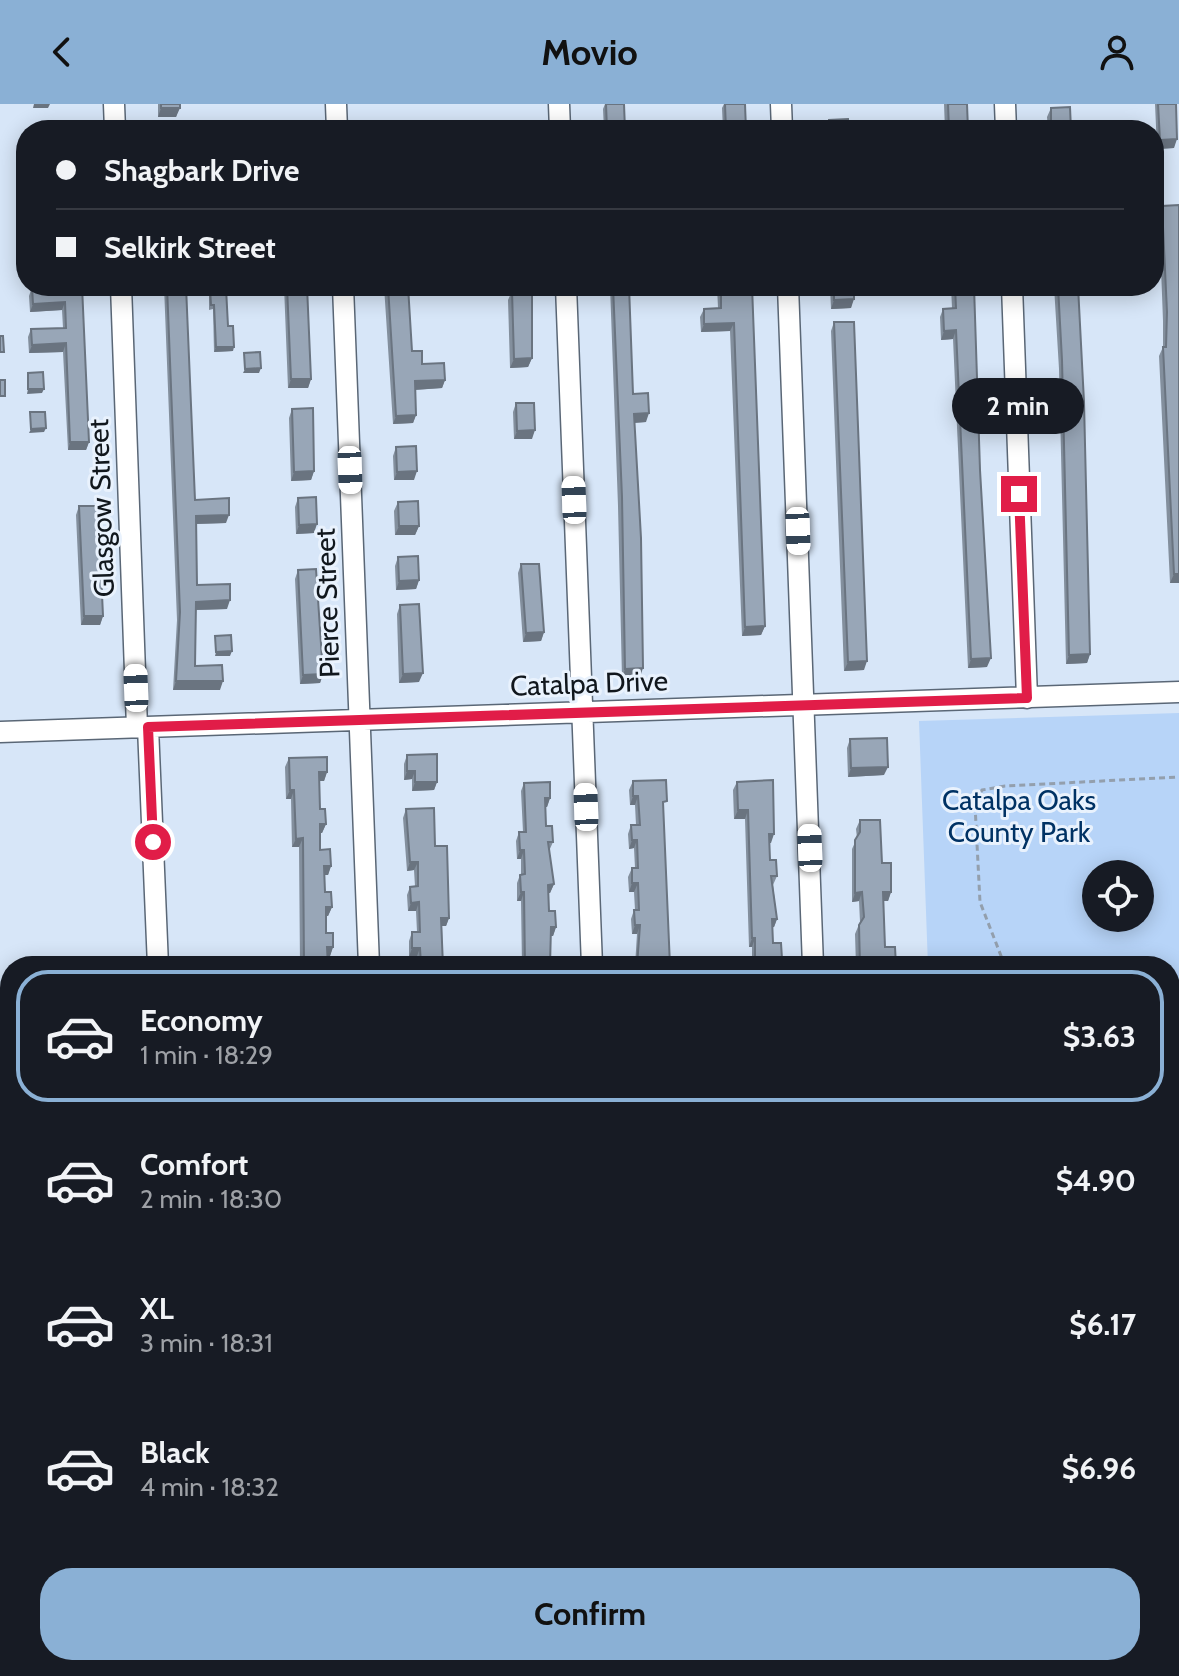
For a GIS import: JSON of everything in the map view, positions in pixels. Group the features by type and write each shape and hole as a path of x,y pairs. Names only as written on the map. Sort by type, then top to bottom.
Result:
{"street":[{"name":"Glasgow Street","path":"121,296 142,727 157,956"},
{"name":"Pierce Street","path":"343,296 369,956"},
{"path":"566,296 592,956"},
{"path":"788,296 813,956"},
{"path":"1012,296 1027,698"},
{"name":"Catalpa Drive","path":"0,732 1179,692"}],"path":[{"path":"1001,956 980,902 975,805 982,790 1005,786 1179,777"}],"green space":[{"name":"Catalpa Oaks County Park","path":"1179,713 1179,956 928,956 919,721"}],"building":[{"path":"161,104 180,104 180,108 161,108"},
{"path":"606,104 624,104 625,120 607,120"},
{"path":"725,104 745,104 746,120 726,120"},
{"path":"948,104 967,104 968,120 949,120"},
{"path":"1158,104 1176,104 1177,139 1164,140 1164,120 1159,120"},
{"path":"1070,107 1071,120 1051,120 1051,108"},
{"path":"1179,205 1179,574 1174,574 1163,347 1166,347 1167,312 1164,206"},
{"path":"33,296 82,296 89,442 70,442 66,343 32,345 31,329 66,328 65,302 33,304"},
{"path":"167,296 186,296 195,500 229,498 229,515 196,516 197,585 230,584 230,600 196,602 195,666 222,665 223,681 176,681 180,612"},
{"path":"210,296 226,296 228,326 233,326 234,347 216,347 214,305 211,305"},
{"path":"287,296 307,296 311,379 291,379"},
{"path":"389,296 409,296 412,351 422,351 422,364 444,363 445,380 415,381 416,415 396,416"},
{"path":"512,296 532,296 532,358 514,359"},
{"path":"613,296 629,296 633,394 648,393 649,413 634,414 641,538 643,668 625,669"},
{"path":"721,296 752,296 765,626 745,627 734,323 704,324 704,309 721,308"},
{"path":"834,296 854,296 854,299 834,300"},
{"path":"955,296 974,296 991,658 971,659 956,330 944,331 943,309 956,308"},
{"path":"1059,296 1079,296 1090,654 1069,655"},
{"path":"834,322 854,322 867,661 848,662"},
{"path":"0,336 3,336 4,352 0,352"},
{"path":"260,352 261,368 245,369 244,353"},
{"path":"43,372 44,389 28,389 28,373"},
{"path":"0,380 5,380 5,396 0,396"},
{"path":"516,403 534,403 535,430 517,431"},
{"path":"313,408 314,471 294,472 292,409"},
{"path":"30,412 45,412 46,428 31,429"},
{"path":"416,446 417,471 397,472 396,447"},
{"path":"316,497 317,524 299,525 298,498"},
{"path":"418,501 419,526 399,526 398,502"},
{"path":"79,506 98,506 103,616 84,616"},
{"path":"418,556 419,580 399,581 398,557"},
{"path":"521,564 539,564 544,632 526,633"},
{"path":"316,569 323,674 303,675 298,570"},
{"path":"419,604 423,673 403,674 400,605"},
{"path":"231,635 232,651 216,652 215,636"},
{"path":"887,738 888,767 851,768 850,739"},
{"path":"437,754 437,782 415,782 415,771 407,771 407,755"},
{"path":"327,757 327,772 319,772 320,809 325,809 326,824 320,824 320,850 330,849 331,866 324,866 325,892 331,892 332,907 326,907 326,933 333,933 333,947 327,947 327,956 304,956 303,838 296,839 289,758"},
{"path":"666,780 667,801 663,802 670,956 638,956 640,925 635,925 634,910 639,910 638,883 632,883 632,868 638,868 637,840 632,840 631,825 640,825 638,796 633,796 633,781"},
{"path":"773,780 774,834 769,834 770,860 776,860 777,876 771,876 777,919 772,919 773,943 781,943 782,956 755,956 748,810 738,810 737,782"},
{"path":"550,782 550,798 545,798 546,826 552,826 553,842 548,842 554,884 548,885 549,911 555,911 556,927 551,927 550,956 525,956 524,892 521,892 520,875 525,874 524,850 520,850 519,832 526,832 524,783"},
{"path":"434,808 435,846 447,846 449,918 441,918 443,956 420,956 420,948 412,948 412,932 420,932 419,902 411,903 410,887 418,886 418,862 410,862 406,809"},
{"path":"860,820 880,820 882,863 891,863 891,892 883,892 885,947 895,947 895,956 860,956 859,925 864,917 862,892 855,893 855,840 860,832"}],"route":[{"path":"153,842 148,727 822,702 1027,698 1019,494"}]}
